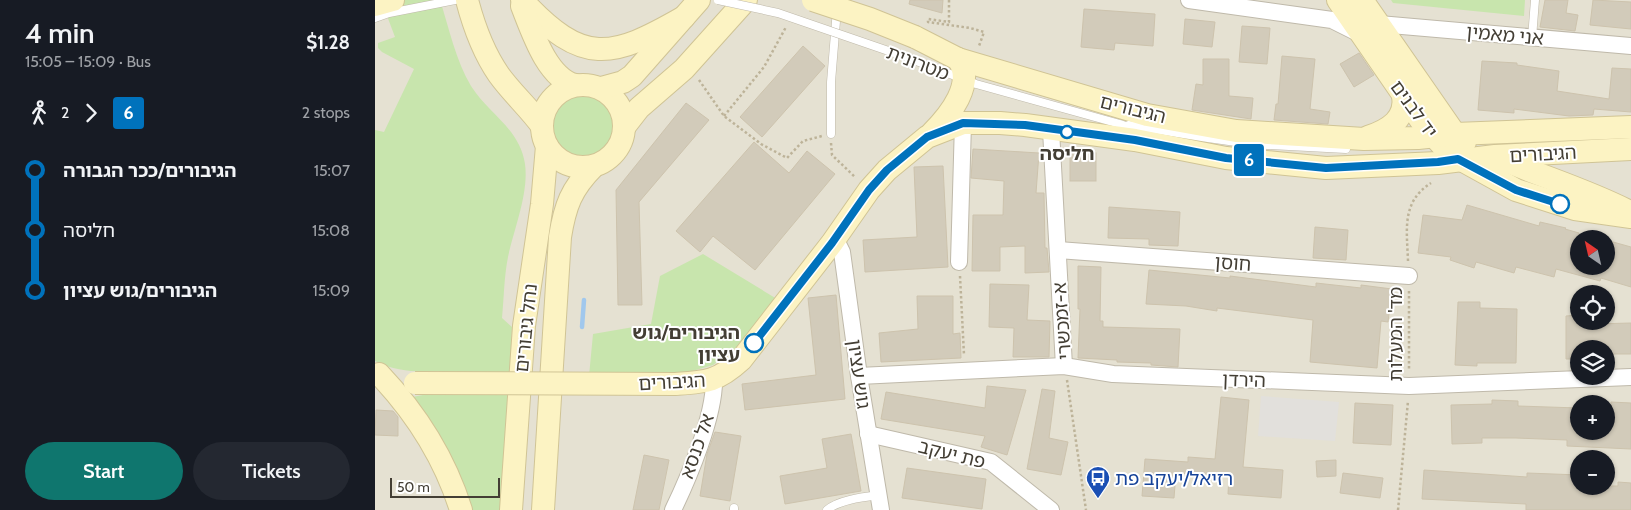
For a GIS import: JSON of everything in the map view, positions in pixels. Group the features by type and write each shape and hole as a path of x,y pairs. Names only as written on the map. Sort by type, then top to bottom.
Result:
{"street":[{"path":"375,5 393,0"},
{"path":"467,0 480,41 491,62 545,136 554,155 563,162 575,166 594,166 608,159 619,148 624,134 623,114 611,94 601,88 588,85 567,87 554,96 545,110 545,136"},
{"path":"521,0 535,36 552,68 563,80 575,85"},
{"path":"521,0 558,34 580,46 604,50 628,46 684,17"},
{"path":"601,88 623,82 632,76 699,0"},
{"path":"625,126 639,108 684,69 746,0"},
{"name":"הגיבורים","path":"813,0 870,19 915,37 962,70 1147,115 1236,131 1361,144 1631,149"},
{"path":"1189,0 1336,7"},
{"name":"יד לבנים","path":"1362,0 1372,31 1403,95 1454,147 1516,190 1575,209 1631,217"},
{"name":"יד לבנים","path":"1336,7 1372,31 1454,147"},
{"name":"אני מאמין","path":"1372,31 1532,38 1631,46"},
{"path":"927,137 950,112 959,95 962,70"},
{"path":"1361,144 1395,122 1404,109 1403,95"},
{"path":"959,262 963,123"},
{"name":"הגיבורים","path":"377,373 415,383 675,384 714,380 728,372 741,360 832,243 869,190 887,170 927,137 963,123 1008,124 1135,140 1226,158 1326,168 1438,162 1454,147 1631,127"},
{"name":"א-זמכשרי","path":"1051,130 1065,366"},
{"name":"נחל גיבורים","path":"511,510 524,326 543,204 545,136"},
{"path":"1454,147 1586,191 1631,213"},
{"name":"נחל גיבורים","path":"543,510 560,237 568,202 578,185 594,166"},
{"name":"גוש עציון","path":"832,243 839,246 843,252 859,376 880,502"},
{"name":"חוסן","path":"1057,250 1409,276"},
{"name":"הירדן","path":"859,376 1065,366 1113,374 1409,386 1631,378"},
{"path":"377,373 404,402 431,443 456,495 461,510"},
{"name":"אל כנסא","path":"673,510 703,438 715,389 714,380"},
{"name":"פת יעקב","path":"868,434 991,462 1051,510"}],"lane":[{"path":"375,18 389,13 455,0"},
{"name":"מטרונית","path":"718,0 778,13 906,58 962,70 1139,131 1222,149 1276,154"},
{"path":"831,134 831,82 838,0"},
{"path":"1532,38 1535,0"},
{"name":"מטרונית","path":"1119,124 1225,140 1323,148 1361,144"},
{"path":"1454,147 1529,138 1631,134"},
{"path":"1454,147 1631,143"},
{"name":"מטרונית","path":"1323,148 1361,144"},
{"path":"1347,159 1413,156"},
{"path":"827,510 830,507 856,499 880,502"}],"path":[{"path":"949,0 949,22 928,19 928,22 971,28 984,32 983,36"},
{"path":"724,116 764,67 789,21"},
{"path":"694,73 724,116 761,144 787,158 803,141 831,134 831,155 843,166"},
{"name":"מד' המעלות","path":"1398,510 1409,386 1407,217 1415,196 1431,183 1439,180"},
{"path":"959,262 965,371"},
{"name":"א-זמכשרי","path":"1065,366 1086,510"}],"shaded area":[{"path":"375,0 1631,0 1631,510 375,510"},
{"path":"1261,396 1339,402 1335,441 1258,436"}],"green space":[{"path":"381,0 440,0 457,55 471,86 517,141 525,164 525,187 507,265 502,318 512,327 509,406 501,510 469,510 407,398 444,391 439,371 406,371 375,361 375,130 384,132 414,69 378,48 378,43 395,37"},
{"path":"1391,0 1525,0 1524,16 1393,3"},
{"path":"584,93 597,96 608,103 615,114 618,127 615,140 608,151 597,158 584,161 571,158 560,151 553,140 550,127 553,114 560,103 571,96"},
{"path":"703,254 777,299 738,346 713,365 682,374 589,376 593,334 651,324 660,276"}],"building":[{"path":"910,0 943,0 942,13 909,4"},
{"path":"1545,0 1568,0 1566,13 1578,15 1575,31 1540,27"},
{"path":"1593,0 1631,2 1631,29 1590,25"},
{"path":"1084,9 1155,14 1153,46 1115,43 1114,50 1081,47"},
{"path":"1185,19 1215,22 1212,47 1183,44"},
{"path":"1242,26 1270,28 1267,64 1239,62"},
{"path":"803,46 825,66 762,137 740,117"},
{"path":"1359,53 1374,75 1354,87 1340,64"},
{"path":"1282,56 1315,59 1310,109 1330,112 1328,124 1274,120 1276,104 1278,104"},
{"path":"1203,59 1229,59 1229,96 1253,98 1251,119 1192,110 1196,84 1203,85"},
{"path":"1482,61 1517,63 1517,65 1559,71 1557,91 1609,99 1612,68 1631,69 1631,112 1594,109 1593,115 1569,116 1514,109 1514,113 1478,110"},
{"path":"686,103 709,120 639,202 642,305 618,305 616,190"},
{"path":"754,142 789,173 807,151 835,174 755,270 713,236 700,252 676,231"},
{"path":"973,149 1039,153 1036,193 1044,193 1045,248 1047,248 1049,272 1025,273 1025,246 1000,247 1000,271 972,271 973,215 1003,215 1004,181 971,178"},
{"path":"1070,153 1096,153 1096,181 1070,181"},
{"path":"943,166 948,267 865,272 863,240 917,237 914,167"},
{"path":"1467,205 1539,226 1540,222 1566,228 1570,230 1570,273 1556,269 1554,277 1516,267 1514,273 1476,262 1474,268 1450,260 1451,257 1418,253 1423,215 1462,220"},
{"path":"1109,207 1180,212 1178,246 1149,245 1149,239 1108,238"},
{"path":"1315,227 1348,230 1346,260 1313,258"},
{"path":"1615,243 1631,247 1631,287 1601,278 1600,281 1578,275 1615,275"},
{"path":"1078,266 1101,267 1100,321 1103,321 1103,327 1180,329 1178,367 1151,365 1151,363 1078,358 1080,309 1078,309"},
{"path":"1149,270 1230,278 1230,276 1316,287 1316,283 1361,288 1361,285 1392,289 1388,322 1381,321 1377,368 1310,362 1313,320 1217,308 1217,311 1186,306 1146,304"},
{"path":"990,284 1029,285 1027,320 1050,321 1049,357 1013,357 1014,328 989,327"},
{"path":"836,295 845,399 745,410 742,384 816,375 808,298"},
{"path":"917,296 953,296 953,334 960,333 961,358 881,362 879,333 918,329"},
{"path":"1458,302 1480,302 1480,308 1517,309 1516,363 1477,363 1477,366 1455,365"},
{"path":"1566,316 1570,316 1570,330 1615,330 1615,323 1631,323 1631,354 1615,354 1615,340 1570,340 1570,359 1566,359"},
{"path":"987,386 1026,390 1007,455 981,447 985,436 881,419 886,392 985,408"},
{"path":"1042,389 1055,391 1049,438 1068,442 1061,475 1027,469"},
{"path":"1221,397 1249,400 1243,467 1283,470 1281,498 1228,494 1229,476 1176,473 1174,498 1142,496 1145,459 1188,462 1188,457 1215,459"},
{"path":"1492,400 1518,401 1518,406 1570,408 1570,440 1615,440 1615,402 1631,403 1631,449 1567,446 1567,440 1516,438 1482,438 1482,443 1452,444 1451,405 1492,404"},
{"path":"1355,403 1393,405 1391,445 1353,443"},
{"path":"376,410 393,411 398,417 398,436 375,435"},
{"path":"715,432 741,436 730,501 700,496 707,454"},
{"path":"851,434 861,491 785,504 780,476 827,468 822,439"},
{"path":"644,455 669,460 659,510 633,510"},
{"path":"1336,460 1336,476 1317,477 1316,461"},
{"path":"907,468 986,479 982,509 902,498"},
{"path":"1424,470 1527,477 1527,473 1570,475 1570,495 1615,495 1615,486 1618,486 1618,482 1631,483 1631,510 1526,510 1526,504 1422,499"},
{"path":"1343,473 1383,478 1380,498 1340,493"}],"waterway":[{"path":"582,327 584,300"}],"bus line":[{"name":"6","path":"754,343 832,243 869,190 887,170 927,137 963,123 1025,125 1135,140 1226,158 1326,168 1438,162 1458,159 1516,190 1560,204"}],"place":[{"name":"חליסה","path":"1067,132"},
{"name":"הגיבורים/גוש עציון","path":"754,343"},
{"name":"רזיאל/יעקב פת","path":"1098,499"}]}
